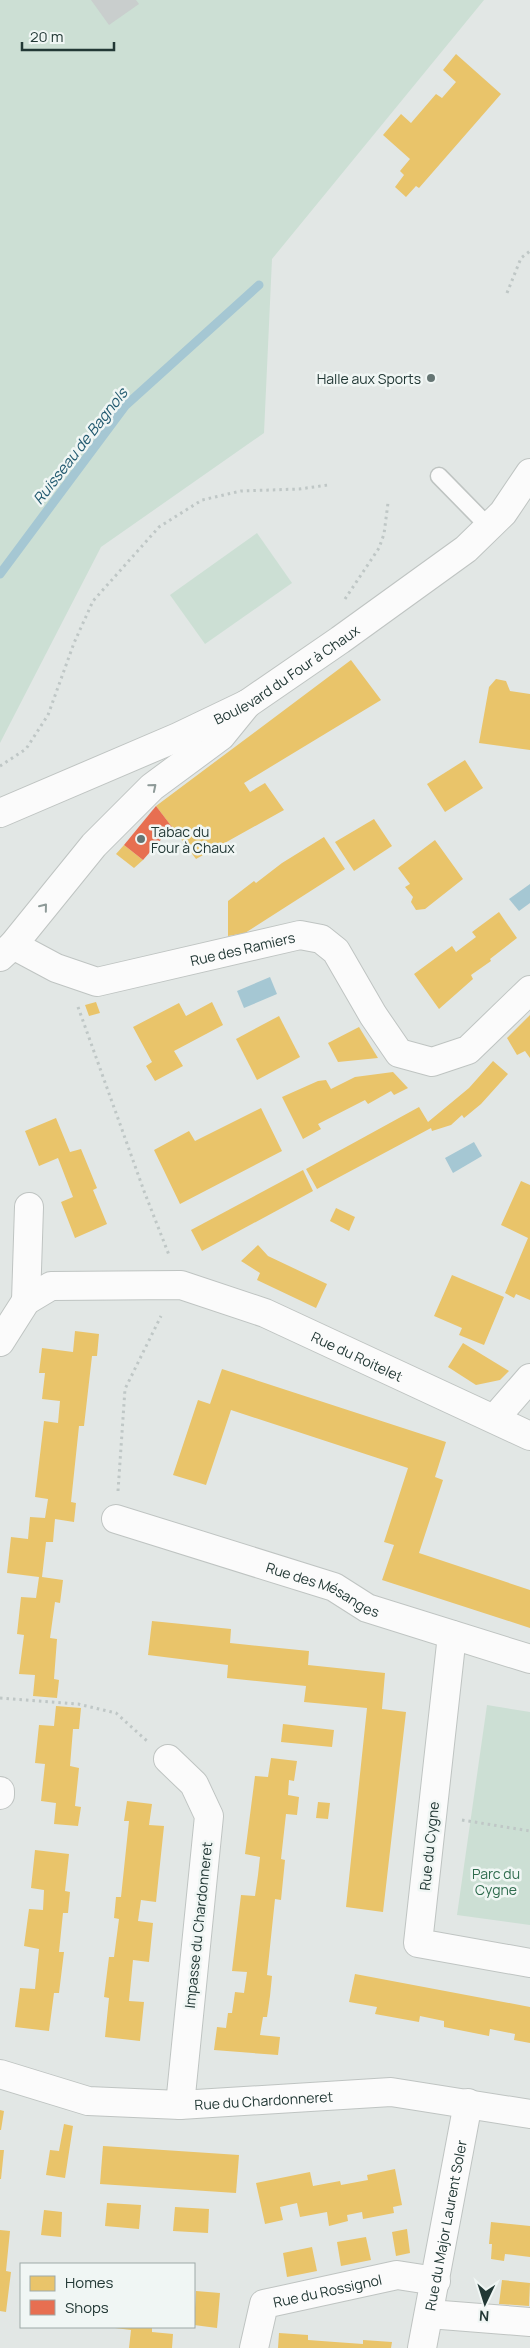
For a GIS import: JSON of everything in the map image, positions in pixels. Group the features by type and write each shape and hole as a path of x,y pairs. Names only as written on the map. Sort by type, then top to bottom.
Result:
{"street":[{"name":"Boulevard du Four à Chaux","path":"0,813 178,737 247,704 340,640 466,548 503,513 530,473"},
{"path":"7,951 94,845 152,787 221,736 247,704"},
{"name":"Rue des Ramiers","path":"7,951 97,982 300,935 322,939 336,951 373,1015 399,1053 432,1062 468,1050 530,990"},
{"path":"0,1342 26,1301 29,1207"},
{"name":"Rue du Roitelet","path":"26,1301 52,1286 181,1285 265,1313 495,1418 530,1436"},
{"path":"495,1418 530,1378"},
{"name":"Rue des Mésanges","path":"116,1519 334,1587 367,1608 530,1659"},
{"name":"Rue du Cygne","path":"452,1635 418,1943 530,1963"},
{"name":"Impasse du Chardonneret","path":"168,1760 194,1784 209,1816 180,2105"},
{"name":"Rue du Chardonneret","path":"0,2074 88,2101 180,2105 391,2092 530,2114"},
{"name":"Rue du Major Laurent Soler","path":"422,2348 468,2103"},
{"name":"Rue du Rossignol","path":"254,2348 264,2304 397,2275 436,2281"},
{"path":"429,2314 530,2322"}],"lane":[{"path":"439,476 489,526"}],"path":[{"path":"507,293 521,258 530,251"},
{"path":"0,766 26,749 48,715 74,643 93,602 159,526 202,500 241,491 328,486"},
{"path":"340,640 331,621 379,548 384,534 388,503"},
{"path":"76,1000 144,1191 181,1285"},
{"path":"116,1519 125,1388 163,1312"},
{"path":"0,1698 78,1704 116,1713 168,1760"},
{"path":"432,1814 530,1832"}],"green space":[{"path":"0,0 484,0 272,259 264,433 101,547 0,743"},
{"path":"257,533 292,583 205,644 170,595"},
{"name":"Parc du Cygne","path":"487,1705 530,1712 530,1925 457,1915"}],"water":[{"path":"530,884 530,903 519,911 509,899"},
{"path":"270,977 277,994 244,1008 237,991"},
{"path":"474,1142 482,1156 453,1173 445,1158"}],"building: Homes":[{"path":"456,54 501,94 419,188 416,186 406,197 395,187 404,175 400,171 410,159 383,135 401,114 411,123 436,94 442,98 456,82 443,70"},
{"path":"351,660 381,700 244,783 250,792 265,783 284,810 196,859 156,806"},
{"path":"496,679 506,681 510,691 530,694 530,750 479,743 489,687"},
{"path":"465,760 483,788 445,812 427,784"},
{"path":"374,819 392,846 354,871 335,842"},
{"path":"324,837 345,869 245,933 228,936 228,901 254,881 256,883 282,863"},
{"path":"435,840 463,879 425,909 416,910 411,902 413,897 405,887 410,884 398,868"},
{"path":"124,845 143,860 134,868 116,854"},
{"path":"499,912 517,938 490,959 491,961 471,975 473,979 439,1009 414,974 452,946 456,952 476,937 472,932"},
{"path":"96,1002 100,1013 89,1016 85,1005"},
{"path":"212,1002 223,1025 174,1051 183,1066 155,1081 146,1066 152,1062 133,1027 179,1003 186,1016"},
{"path":"530,1015 530,1058 525,1051 517,1055 507,1038"},
{"path":"279,1016 300,1057 257,1080 236,1039"},
{"path":"359,1027 378,1058 338,1062 328,1043"},
{"path":"493,1061 508,1074 481,1104 464,1118 462,1115 451,1125 432,1131 431,1128 317,1189 306,1169 419,1107 428,1122 469,1088"},
{"path":"393,1072 408,1088 394,1095 391,1091 368,1104 365,1100 318,1124 321,1129 303,1139 282,1097 318,1081 326,1080 331,1089 355,1077"},
{"path":"261,1108 282,1151 180,1204 154,1150 189,1131 195,1141"},
{"path":"56,1118 70,1152 81,1149 97,1188 93,1190 107,1224 75,1238 61,1202 73,1197 58,1158 39,1166 25,1131"},
{"path":"303,1170 313,1191 202,1251 191,1230"},
{"path":"521,1181 530,1185 530,1300 516,1294 514,1298 505,1293 528,1238 501,1225"},
{"path":"336,1208 355,1217 349,1231 330,1221"},
{"path":"258,1245 268,1256 327,1284 316,1308 257,1280 260,1273 241,1261"},
{"path":"452,1275 504,1297 484,1345 459,1335 462,1328 434,1316"},
{"path":"75,1331 99,1334 97,1356 92,1356 84,1426 79,1426 71,1502 76,1503 74,1522 55,1519 53,1542 46,1542 42,1577 63,1580 60,1603 55,1602 50,1638 57,1639 54,1679 59,1680 57,1698 33,1696 35,1675 19,1674 24,1635 17,1634 21,1597 36,1598 39,1577 7,1573 11,1537 28,1539 30,1517 45,1518 48,1499 35,1497 44,1421 58,1423 60,1401 42,1399 45,1373 39,1373 42,1348 73,1352"},
{"path":"463,1343 509,1371 500,1380 476,1385 448,1367"},
{"path":"222,1369 446,1442 435,1477 443,1480 419,1553 530,1590 530,1628 382,1580 394,1545 384,1542 408,1468 231,1410 206,1485 173,1475 198,1400 210,1404"},
{"path":"152,1621 231,1629 230,1643 309,1651 308,1665 385,1673 382,1709 406,1712 383,1912 346,1907 367,1708 304,1702 306,1686 227,1678 228,1665 148,1655"},
{"path":"56,1706 81,1708 79,1729 73,1729 70,1766 79,1768 75,1806 81,1807 78,1826 54,1824 56,1803 41,1801 45,1764 35,1763 39,1725 54,1726"},
{"path":"283,1724 334,1730 332,1747 281,1742"},
{"path":"271,1758 297,1761 294,1781 289,1780 288,1795 299,1797 297,1815 286,1814 281,1859 285,1860 281,1900 275,1899 267,1975 272,1976 270,1996 267,2017 263,2017 260,2035 280,2037 278,2055 214,2050 217,2027 226,2028 228,2013 232,2013 235,1992 244,1993 247,1972 232,1971 241,1895 255,1896 260,1857 245,1854 255,1776 268,1777"},
{"path":"127,1801 152,1804 149,1825 164,1826 156,1902 141,1900 138,1921 153,1923 149,1962 133,1960 129,2001 144,2002 140,2041 105,2037 109,1998 104,1997 109,1957 114,1957 119,1919 114,1918 116,1897 121,1897 129,1821 124,1821"},
{"path":"318,1802 330,1803 328,1819 316,1818"},
{"path":"35,1850 69,1854 65,1891 70,1892 68,1913 63,1913 59,1952 64,1952 59,1993 54,1993 49,2031 15,2027 20,1988 35,1989 39,1949 24,1946 29,1909 43,1910 44,1890 31,1888"},
{"path":"355,1974 530,2007 530,2043 514,2040 515,2034 490,2029 489,2036 444,2027 444,2021 420,2016 419,2022 375,2014 377,2007 349,2002"},
{"path":"0,2110 4,2111 1,2130 0,2130"},
{"path":"64,2124 73,2126 65,2178 46,2175 50,2150 59,2151"},
{"path":"103,2146 239,2155 236,2193 100,2184"},
{"path":"0,2150 4,2150 1,2179 0,2179"},
{"path":"395,2169 402,2205 393,2207 394,2213 363,2219 362,2212 347,2215 348,2221 329,2226 327,2212 300,2217 297,2203 280,2207 283,2220 265,2224 256,2183 310,2172 313,2186 340,2181 341,2185 368,2180 367,2175"},
{"path":"107,2203 141,2205 139,2229 105,2226"},
{"path":"175,2207 209,2209 208,2233 173,2231"},
{"path":"44,2210 62,2212 61,2237 41,2235"},
{"path":"491,2222 530,2226 530,2257 505,2254 504,2261 491,2259 492,2244 489,2244"},
{"path":"407,2229 410,2253 396,2256 392,2232"},
{"path":"0,2230 10,2231 6,2271 11,2272 6,2312 0,2311"},
{"path":"366,2237 371,2260 341,2266 337,2242"},
{"path":"312,2247 317,2271 287,2277 283,2253"},
{"path":"502,2280 530,2283 529,2306 499,2304"},
{"path":"196,2291 220,2293 217,2328 195,2325"},
{"path":"115,2328 152,2328 152,2332 173,2334 172,2348 129,2348 131,2330"},
{"path":"279,2333 308,2335 308,2340 363,2344 363,2340 392,2342 391,2348 278,2348"}],"building: Shops":[{"path":"156,806 172,827 143,860 124,845"}],"building: Other":[{"path":"91,0 136,0 139,4 109,25"}],"waterway":[{"name":"Ruisseau de Bagnols","path":"0,574 125,406 259,285"}],"place":[{"name":"Halle aux Sports","path":"431,378"},
{"name":"Tabac du Four à Chaux","path":"141,839"}]}
